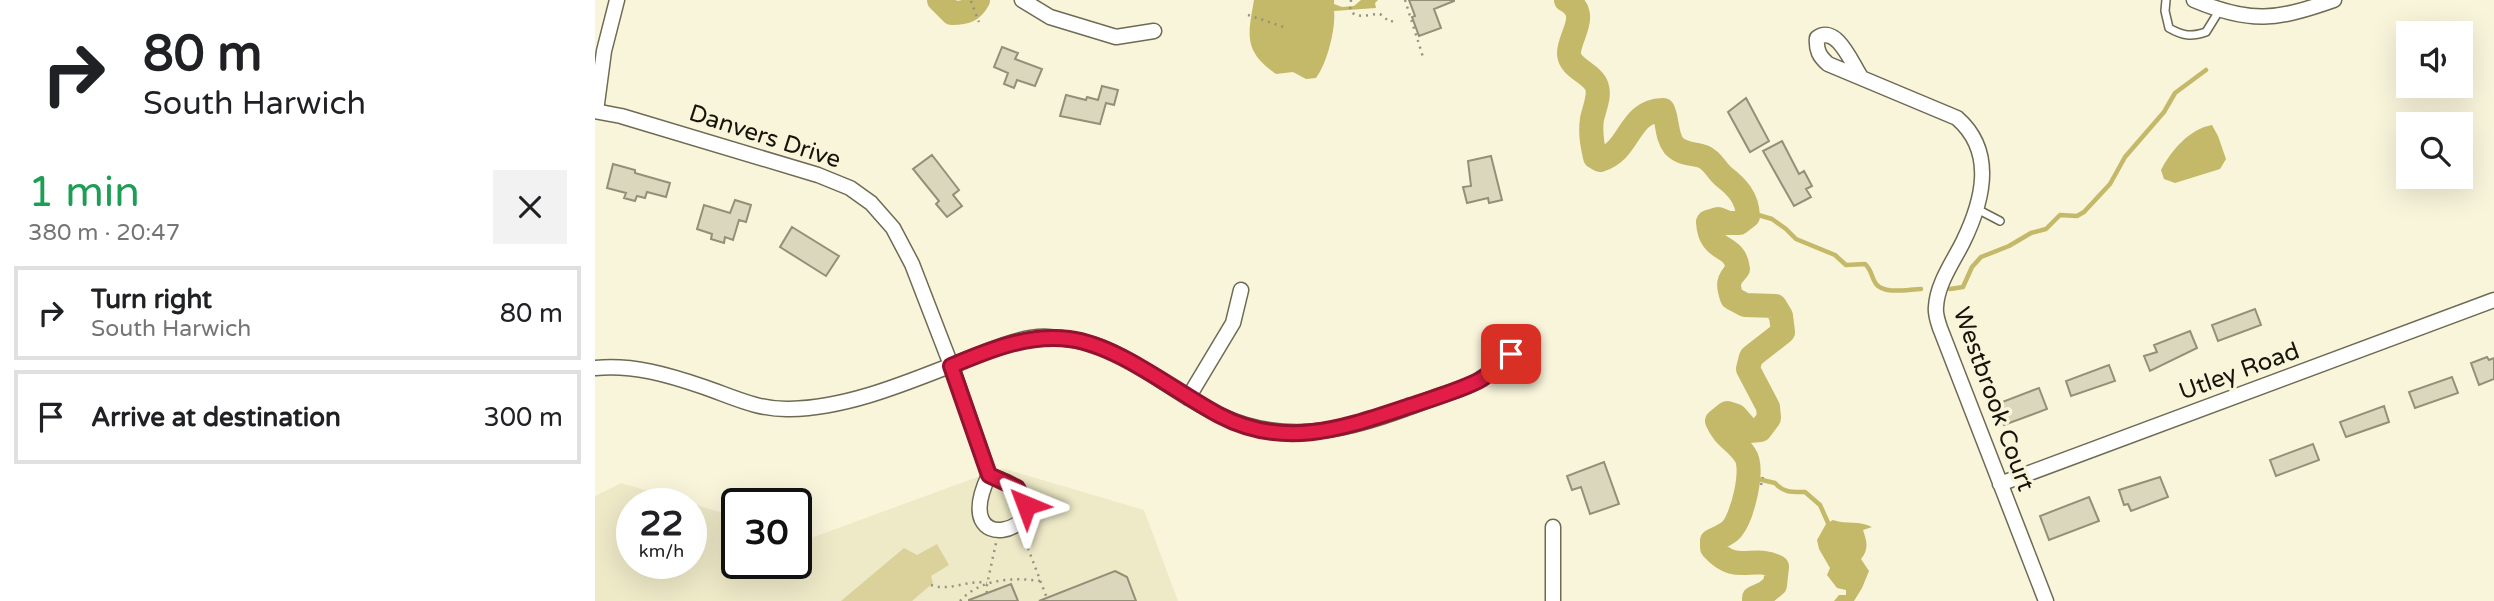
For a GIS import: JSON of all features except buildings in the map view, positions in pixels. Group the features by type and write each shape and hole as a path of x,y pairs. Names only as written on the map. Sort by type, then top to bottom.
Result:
{"street":[{"path":"595,111 604,51 617,0"},
{"path":"1023,0 1050,17 1116,37 1154,30"},
{"path":"2194,0 2219,11 2243,17 2268,18 2297,13 2334,0"},
{"name":"Westbrook Court","path":"1861,78 1957,118 1972,131 1984,174 1976,208 1964,240 1946,274 1935,308 1940,328 2046,601"},
{"name":"Danvers Drive","path":"595,111 666,129 818,175 860,194 893,228 904,247 951,366 989,475"},
{"path":"1188,398 1233,323 1241,290"},
{"name":"Utley Road","path":"2000,484 2494,300"},
{"path":"595,368 634,368 679,379 760,407 789,409 851,399 1020,341 1044,337 1071,339 1096,345 1121,357 1223,417 1252,428 1276,432 1331,431 1480,380 1527,341"},
{"path":"1553,527 1553,601"}],"lane":[{"path":"2166,0 2165,12 2169,29 2183,36 2196,36 2206,32 2219,11"},
{"path":"1976,208 2000,221"}],"path":[{"path":"1351,0 1350,8 1357,16 1380,14 1390,22 1395,20"},
{"path":"1405,0 1423,57"},
{"path":"971,1 979,22"},
{"path":"1248,15 1287,28"},
{"path":"1761,485 1763,477"},
{"path":"1021,532 1048,601"},
{"path":"987,593 997,540"},
{"path":"931,585 954,586 965,582 987,583 1022,578 1040,581"},
{"path":"960,601 987,583"}],"shaded area":[{"path":"1254,0 1334,0 1334,4 1342,7 1354,6 1361,0 1378,0 1375,3 1376,8 1334,11 1332,36 1324,64 1316,78 1306,79 1293,72 1276,74 1258,58 1250,42"},
{"path":"2212,125 2226,159 2220,169 2175,183 2164,179 2161,170 2175,148 2196,131"},
{"path":"1002,468 1144,510 1178,601 595,601 595,496 621,483 638,488 616,488 616,579 707,579 707,508 721,512 721,579 812,579 812,538"},
{"path":"1833,520 1872,527 1863,530 1867,545 1861,559 1869,571 1854,601 1834,601 1839,595 1846,595 1846,590 1837,588 1827,575 1830,568 1819,549 1817,540 1826,524"},
{"path":"937,544 949,565 931,576 933,583 912,601 841,601 904,548 917,555"}],"waterway":[{"path":"939,0 952,13 968,11 978,0"},
{"path":"1566,0 1574,6 1578,19 1570,47 1570,59 1595,82 1598,91 1591,129 1595,157 1600,160 1610,155 1642,117 1663,110 1674,146 1710,161 1737,188 1746,203 1748,216 1739,223 1718,219 1708,222 1710,232 1713,239 1736,261 1738,269 1729,282 1732,298 1745,305 1775,306 1781,316 1783,332 1751,357 1748,369 1768,407 1769,418 1760,430 1749,431 1736,416 1727,413 1717,421 1723,432 1745,455 1749,471 1746,493 1736,523 1728,533 1712,541 1712,548 1729,561 1760,562 1777,567 1775,585 1754,598 1754,601"},
{"path":"1950,289 1963,287 1972,267 1981,257 2009,246 2031,233 2046,229 2060,215 2077,216 2084,212 2110,184 2125,157 2164,112 2175,93 2206,70"},
{"path":"1748,212 1772,219 1796,239 1835,255 1846,265 1865,264 1880,287 1891,290 1921,289"},
{"path":"1749,477 1775,483 1789,491 1805,492 1820,505 1829,525"}],"route":[{"path":"1026,505 1017,488 989,475 951,366 994,348 1044,337 1071,339 1096,345 1223,417 1252,428 1305,433 1331,431 1442,395 1480,380 1511,354"}]}
